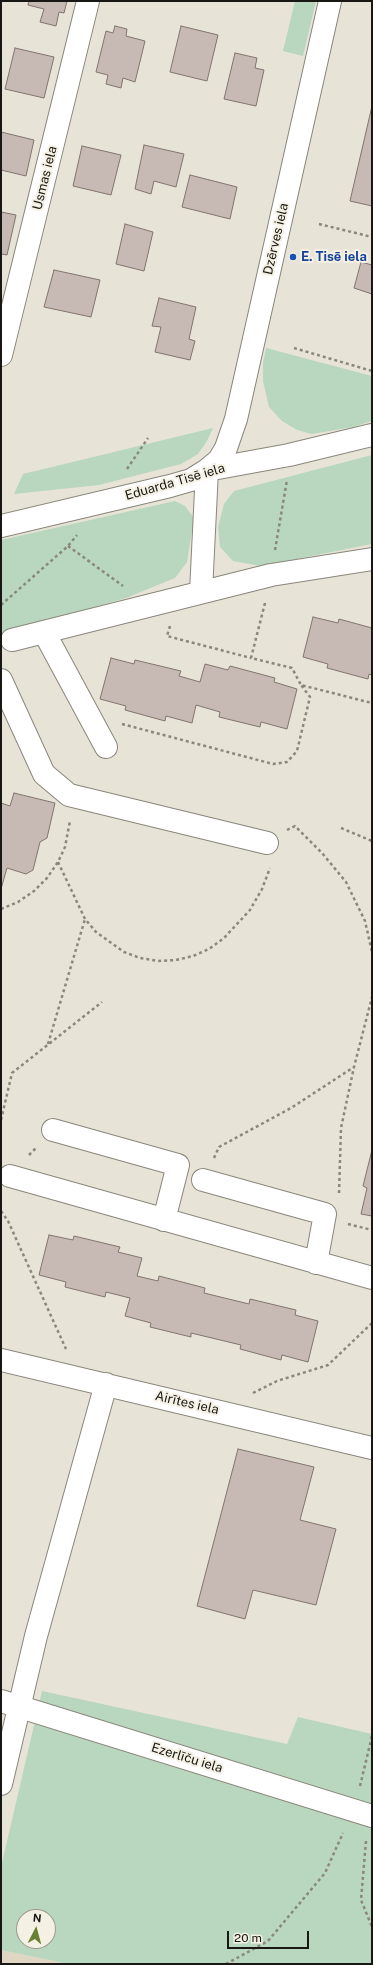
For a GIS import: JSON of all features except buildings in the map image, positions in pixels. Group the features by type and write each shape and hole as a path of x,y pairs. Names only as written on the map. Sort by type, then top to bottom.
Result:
{"street":[{"name":"Usmas iela","path":"1,355 88,1"},
{"name":"Dzērves iela","path":"207,470 219,460 226,448 236,419 330,1"},
{"name":"Eduarda Tisē iela","path":"1,526 170,486 191,480 207,470 290,455 372,435"},
{"path":"201,592 207,470"},
{"path":"12,640 270,575 372,559"},
{"path":"44,632 106,747"},
{"path":"1,680 44,774 69,795 267,843"},
{"path":"53,1130 178,1165 164,1220"},
{"path":"10,1176 372,1278"},
{"path":"204,1180 325,1214 316,1263"},
{"name":"Airītes iela","path":"1,1360 372,1448"},
{"path":"1,1784 10,1703 38,1628 106,1384"},
{"name":"Ezerlīču iela","path":"10,1703 363,1813"}],"path":[{"path":"319,224 372,237"},
{"path":"294,348 372,371"},
{"path":"274,554 287,476"},
{"path":"68,546 149,605"},
{"path":"251,658 265,602"},
{"path":"89,715 273,764 287,762 297,751 310,697 301,685 292,668 167,636 171,624"},
{"path":"301,685 372,704"},
{"path":"1,909 18,902 34,891 47,878 58,862 65,847 70,830 69,795"},
{"path":"58,862 85,919 109,944 124,952 158,960 176,960 193,956 224,938 250,910 262,889 270,868 267,843 295,826 322,852 346,882 365,921 372,952"},
{"path":"341,828 372,841"},
{"path":"48,1044 85,919"},
{"path":"338,1198 341,1128 354,1067 372,998"},
{"path":"1,1120 12,1073 102,1002"},
{"path":"204,1180 219,1147 291,1108 354,1067"},
{"path":"1,1211 8,1221 67,1351"},
{"path":"344,1223 372,1230"},
{"path":"250,1394 277,1381 328,1365 372,1323"},
{"path":"372,1736 363,1813 367,1830 361,1900 372,1927"},
{"path":"226,1964 268,1941 325,1873 363,1813"}],"shaded area":[{"path":"1,1950 69,1964 1,1964"}],"green space":[{"path":"295,1 316,1 303,56 283,51"},
{"path":"266,348 372,376 372,421 353,427 312,434 297,430 282,421 269,407 263,381 263,363"},
{"path":"213,428 207,441 198,454 181,464 99,485 14,494 23,474"},
{"path":"372,455 372,544 261,566 233,561 220,547 218,527 224,504 234,491"},
{"path":"175,501 185,506 194,518 187,562 175,578 126,598 1,634 1,540"},
{"path":"42,1691 287,1744 298,1717 372,1734 372,1964 69,1964 1,1950 1,1867"}],"place":[{"name":"E. Tisē iela","path":"293,257"}]}
